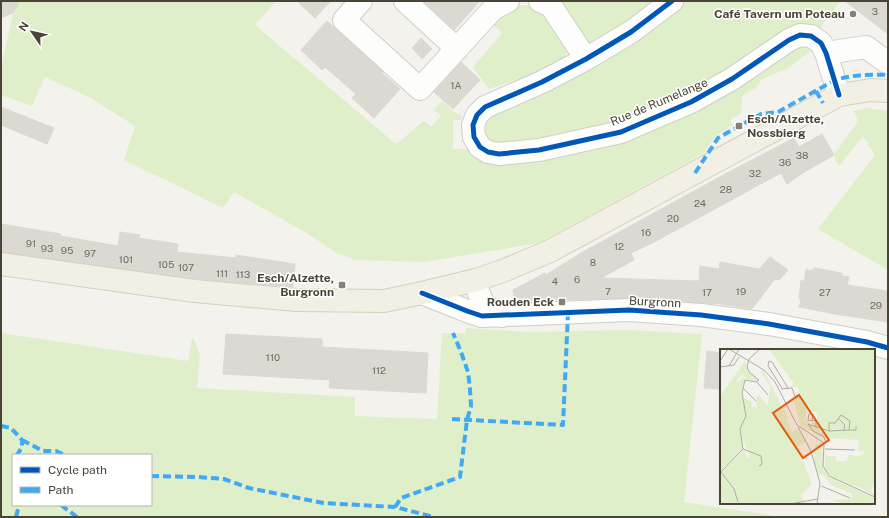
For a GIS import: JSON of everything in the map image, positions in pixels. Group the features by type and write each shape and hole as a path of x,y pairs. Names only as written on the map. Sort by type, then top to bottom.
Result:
{"main road":[{"path":"1,264 195,291 296,300 384,301 469,282 505,270 550,252 839,95 871,90 888,91"}],"street":[{"path":"361,1 344,20 420,89 493,9 508,1"},
{"path":"405,1 457,48"},
{"path":"540,1 550,6 586,59"},
{"name":"Rue de Rumelange","path":"672,1 631,32 586,59 542,82 485,107 477,115 473,125 474,137 480,147 488,152 499,154 539,150 621,132 691,102 732,79 789,40 800,35 811,36 821,43 826,53 839,95"},
{"path":"826,53 866,47 888,63"},
{"path":"467,312 469,282"},
{"path":"469,282 488,308 502,316"},
{"name":"Burgronn","path":"422,293 467,312 482,316 629,310 701,315 769,324 860,340 888,348"}],"green space":[{"path":"19,1 276,1 255,25 396,144 424,121 431,127 441,116 434,110 442,101 455,113 462,115 461,120 453,120 453,149 467,149 480,147 473,125 586,59 540,1 841,1 824,22 812,50 788,68 761,80 757,87 742,96 741,113 730,120 733,125 715,136 704,153 539,243 424,262 355,260 337,253 303,231 234,192 223,208 124,160 135,126 89,97 45,77 32,106 1,95 1,65 13,13"},
{"path":"531,5 547,13 567,44 568,52 563,60 537,73 489,89 473,67 502,33 491,23 514,6"},
{"path":"867,108 888,111 888,270 818,229 875,155 863,136 839,166 834,155 858,121 854,111"},
{"path":"466,328 530,332 626,330 702,334 684,502 781,517 1,517 1,333 188,361 193,338 200,355 197,388 355,397 355,416 437,419 442,333 465,333"}],"building":[{"path":"1,1 20,1 13,13 1,18"},
{"path":"297,1 331,1 315,18"},
{"path":"423,1 480,1 454,30"},
{"path":"845,1 888,1 888,34 871,21"},
{"path":"327,21 400,89 374,118 352,98 356,94 325,67 322,70 301,50"},
{"path":"421,38 432,49 422,59 412,48"},
{"path":"461,62 480,80 453,109 434,92"},
{"path":"1,107 54,128 47,144 1,125"},
{"path":"822,134 834,155 787,184 781,173 658,240 631,253 634,260 601,278 699,281 700,266 719,269 720,262 759,269 770,257 788,270 780,279 774,280 752,309 715,303 630,298 515,301 513,290 545,273 546,275 581,253 727,173 794,138 799,147"},
{"path":"1,224 61,234 60,236 118,246 120,232 140,235 139,238 178,244 177,252 236,258 236,255 295,264 293,287 196,279 1,252"},
{"path":"815,268 841,273 843,276 849,277 847,285 888,291 888,322 799,307 801,301 799,298 801,280 804,282 806,269 811,271"},
{"path":"226,334 322,339 322,347 428,353 426,393 329,388 330,380 223,374"},
{"path":"707,351 720,353 720,389 704,388"}],"marked path":[{"path":"695,173 718,138 761,114 778,112 835,80 861,75 888,75"},
{"path":"816,91 823,103"},
{"path":"452,419 563,425 568,313"},
{"path":"395,507 401,498 460,477 467,420 471,406 468,372 453,333"},
{"path":"1,426 11,428 22,440 22,447 18,454"},
{"path":"22,440 43,451 56,451 63,454"},
{"path":"152,476 224,479 249,488 323,503 395,507 434,517"},
{"path":"16,517 19,506"},
{"path":"62,506 77,517"}],"cycle path":[{"path":"672,1 631,32 586,59 542,82 485,107 477,115 473,125 474,137 480,147 488,152 499,154 539,150 621,132 691,102 732,79 789,40 800,35 811,36 821,43 826,53 839,95"},
{"path":"422,293 482,316 629,310 701,315 769,324 867,342 888,348"}],"place":[{"name":"Café Tavern um Poteau","path":"853,14"},
{"name":"Esch/Alzette, Nossbierg","path":"739,126"},
{"name":"Esch/Alzette, Burgronn","path":"342,285"},
{"name":"Rouden Eck","path":"562,302"}]}
